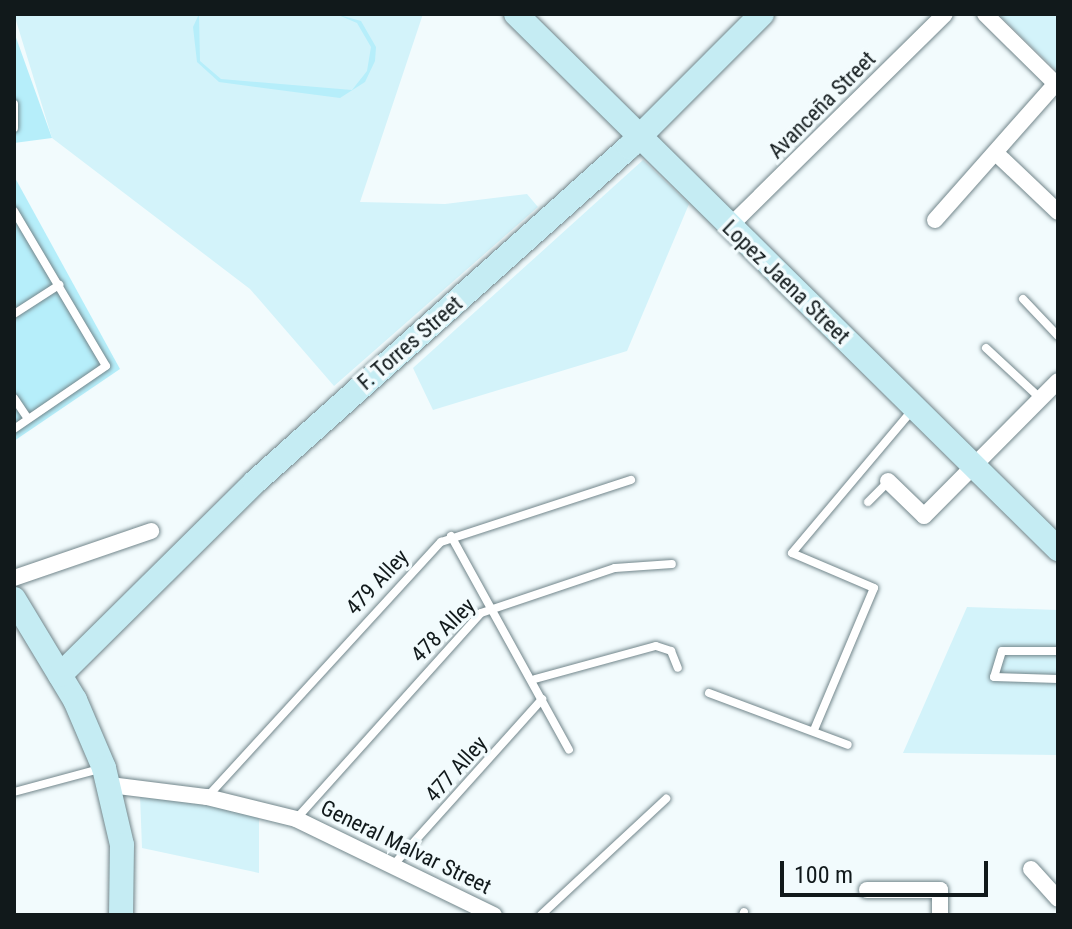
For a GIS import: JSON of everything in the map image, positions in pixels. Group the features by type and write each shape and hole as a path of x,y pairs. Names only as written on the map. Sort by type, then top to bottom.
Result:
{"main road":[{"name":"Lopez Jaena Street","path":"516,14 1058,549"},
{"name":"F. Torres Street","path":"60,675 274,464 640,137 762,14"},
{"path":"15,602 60,675 107,777 122,845 121,915"}],"street":[{"name":"Avanceña Street","path":"729,227 945,14"},
{"path":"935,220 999,156 1000,139 1057,83 985,14"},
{"path":"999,156 1058,212"},
{"path":"888,481 924,516 1058,381"},
{"path":"14,578 151,531"},
{"name":"General Malvar Street","path":"107,777 296,819 396,862 494,915"},
{"path":"1031,869 1058,899"},
{"path":"867,890 940,890 940,915"}],"lane":[{"path":"14,104 14,128"},
{"path":"14,211 59,285 105,371 14,429"},
{"path":"14,314 59,285"},
{"path":"1023,299 1058,336"},
{"path":"986,348 1041,399"},
{"path":"14,398 28,419"},
{"path":"814,730 874,588 792,553 914,407"},
{"name":"479 Alley","path":"207,797 451,536 631,480"},
{"path":"868,502 888,481"},
{"path":"451,536 490,608 535,679 569,750"},
{"name":"478 Alley","path":"296,819 490,608 615,568 672,564"},
{"path":"535,679 656,646 671,651 678,668"},
{"path":"1058,651 1002,651 994,677 1058,679"},
{"path":"709,693 848,745"},
{"name":"477 Alley","path":"396,862 542,699"},
{"path":"14,792 107,777"},
{"path":"541,915 666,799"}],"shaded area":[{"path":"14,14 423,14 360,202 445,204 527,194 538,207 334,386 250,289 52,138"},
{"path":"199,14 200,61 221,79 352,90 367,71 371,47 357,23 336,14 361,21 376,47 375,61 365,82 340,98 219,82 197,62 193,27"},
{"path":"998,14 1058,14 1058,72"},
{"path":"14,32 52,138 14,143"},
{"path":"643,160 689,204 627,351 433,410 413,368"},
{"path":"14,176 120,369 14,441"},
{"path":"967,607 1058,610 1058,755 903,753"},
{"path":"140,795 259,814 259,873 142,848"}]}
